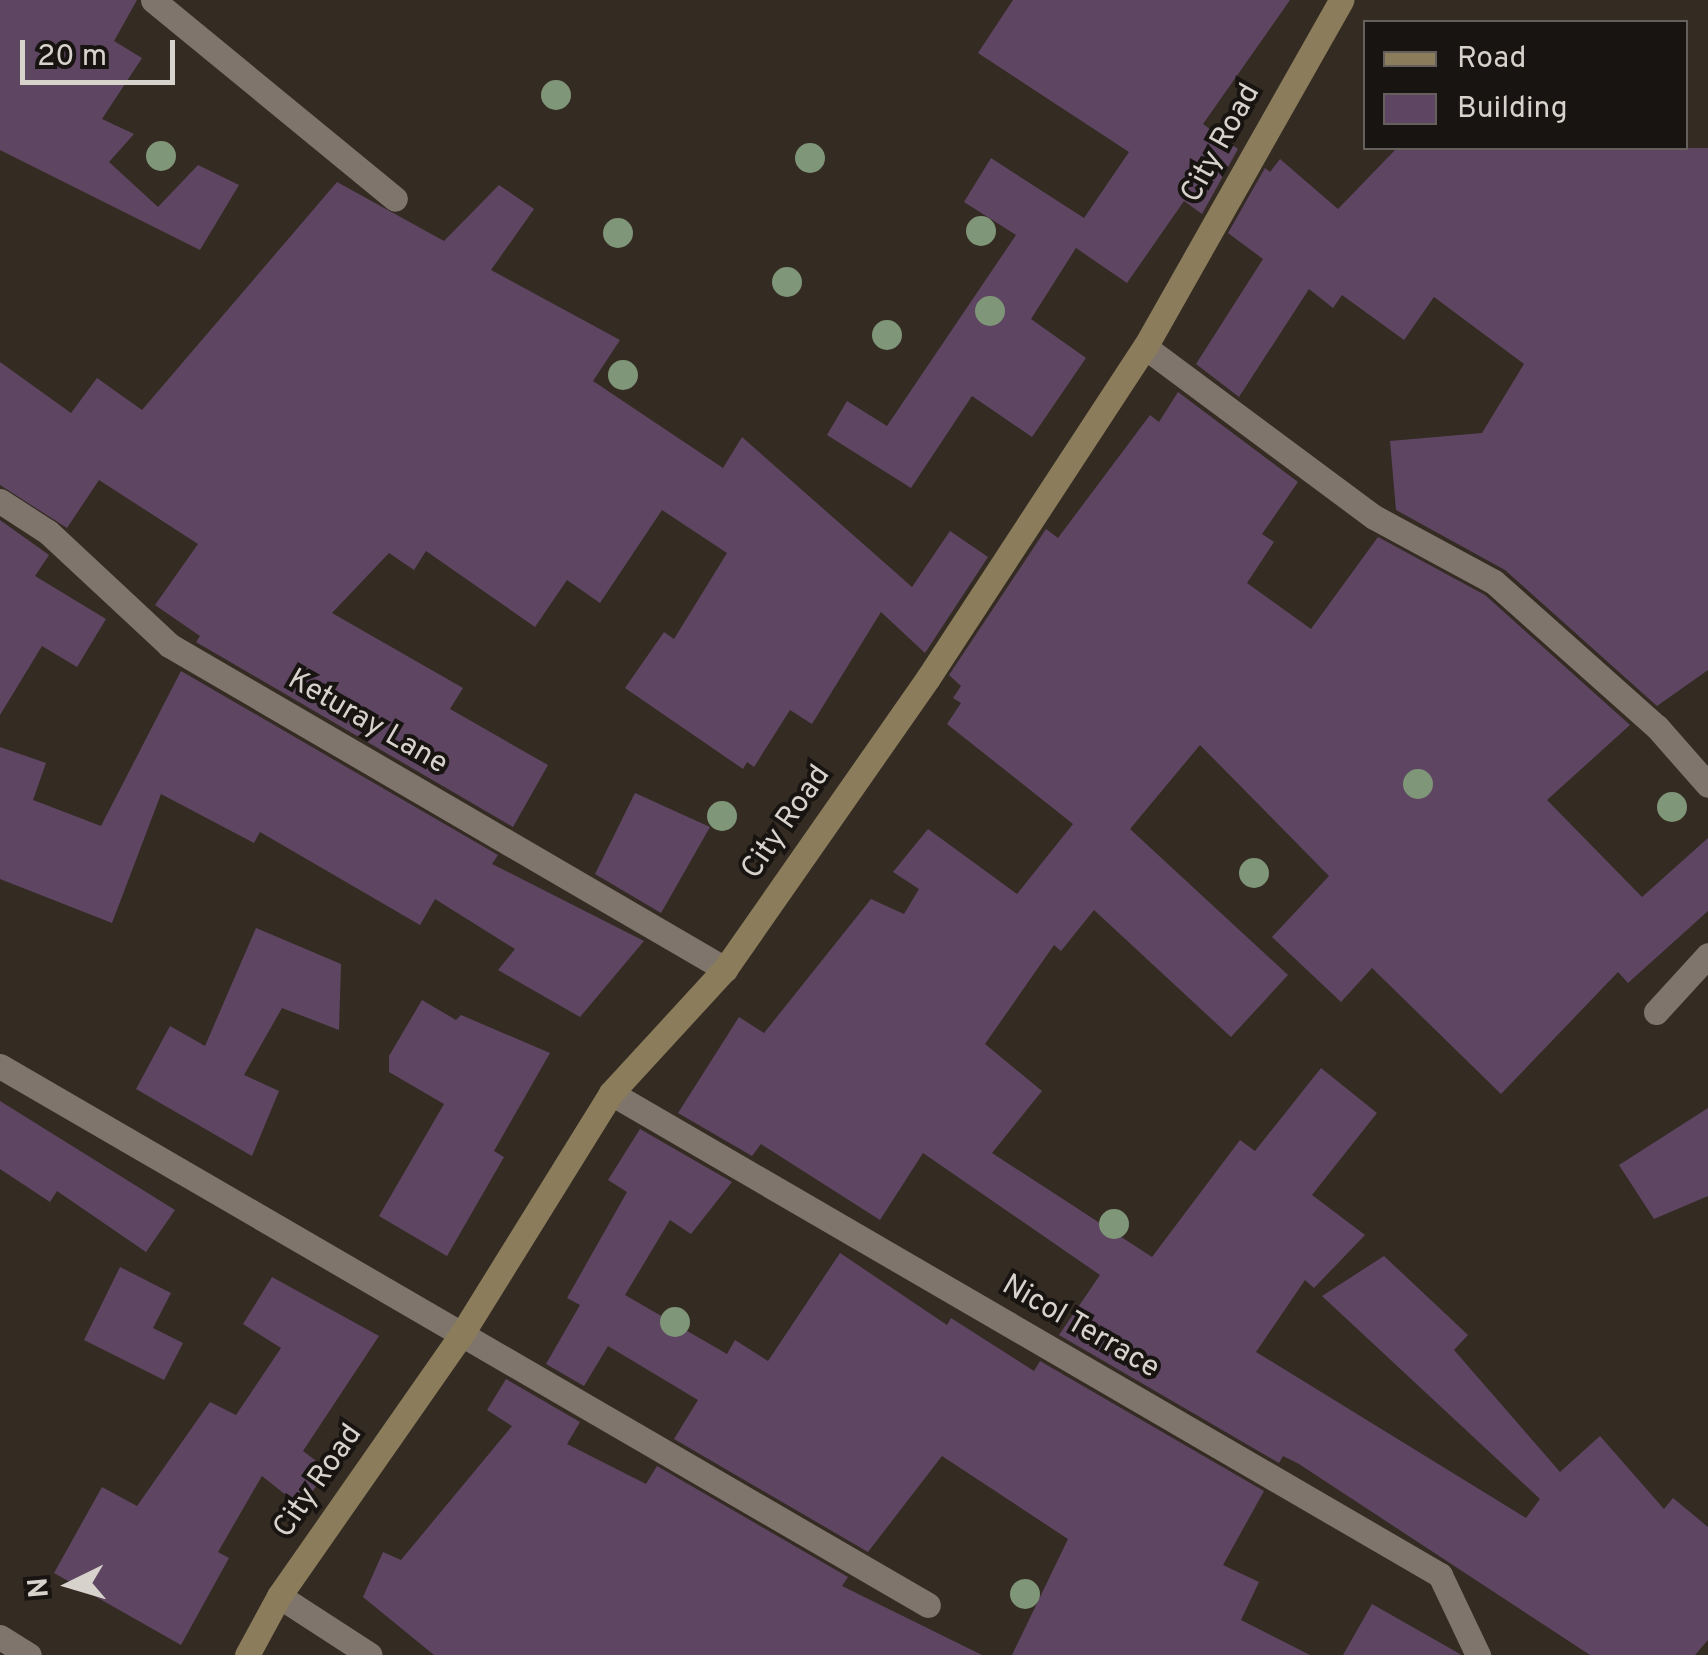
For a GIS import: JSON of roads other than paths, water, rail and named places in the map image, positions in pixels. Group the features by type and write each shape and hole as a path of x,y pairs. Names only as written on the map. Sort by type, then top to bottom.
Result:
{"main road":[{"name":"City Road","path":"247,1655 279,1596 463,1332 611,1093 725,970 1145,347 1340,0"}],"street":[{"path":"153,0 395,199"},
{"path":"1145,347 1374,517 1494,582 1658,727 1708,785"},
{"name":"Keturay Lane","path":"0,501 48,532 170,645 725,970"},
{"path":"1656,1012 1708,955"},
{"path":"0,1066 928,1605"},
{"name":"Nicol Terrace","path":"611,1093 1440,1575 1478,1655"},
{"path":"279,1596 370,1655"},
{"path":"0,1637 29,1655"}]}
